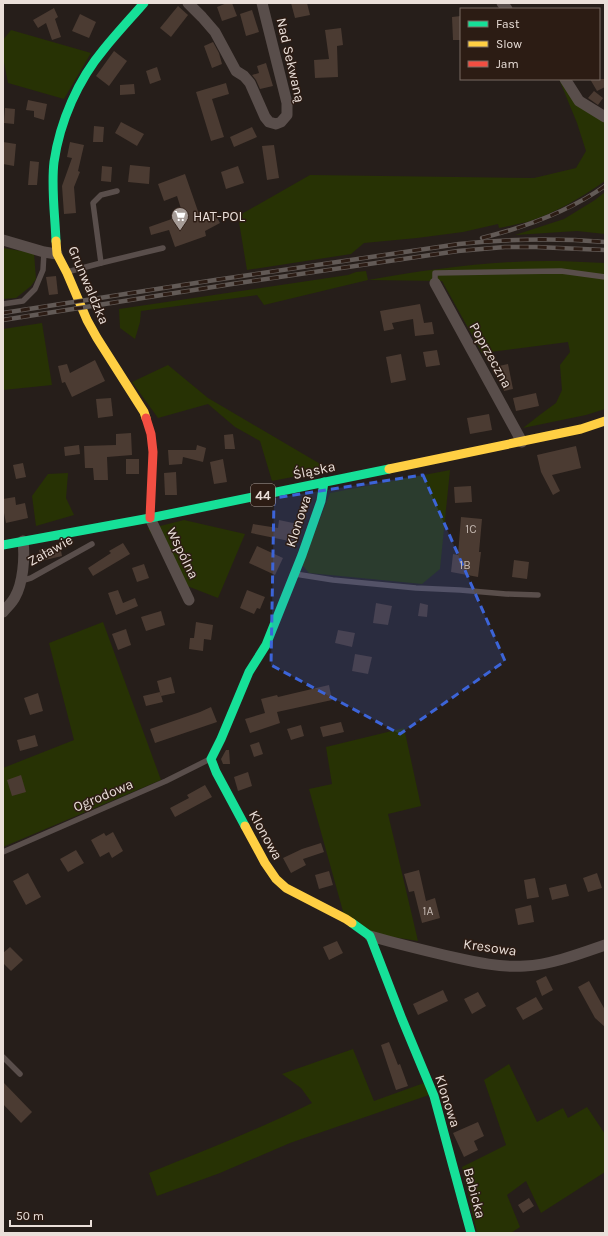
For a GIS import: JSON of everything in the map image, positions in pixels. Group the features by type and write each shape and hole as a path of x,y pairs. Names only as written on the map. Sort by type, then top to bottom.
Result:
{"street":[{"name":"Grunwaldzka","path":"144,3 103,50 79,86 62,124 54,162 53,210 57,254 67,272 87,320 144,412 151,434 153,452 150,518"},
{"name":"Nad Sekwaną","path":"188,3 215,32 236,71 244,76 250,83 265,117 269,122 276,124 281,122 287,115 287,103 262,3"},
{"path":"566,80 579,101 605,117"},
{"path":"3,240 44,252 57,254"},
{"name":"Poprzeczna","path":"435,283 522,442"},
{"name":"Śląska","path":"3,545 150,518 522,442 581,429 605,421"},
{"name":"Klonowa","path":"324,482 321,501 266,645 249,672 211,759 216,772 265,863 276,879 286,888 346,919 370,936 434,1096 452,1160"},
{"name":"Wspólna","path":"150,518 189,600"},
{"name":"Załawie","path":"3,612 14,598 21,581 24,550 23,542"},
{"name":"Kresowa","path":"370,936 409,947 470,961 512,967 538,965 581,954 605,945"},
{"name":"Babicka","path":"452,1160 471,1233"}],"lane":[{"path":"101,263 93,203 101,195 117,191"},
{"path":"67,272 163,248"},
{"path":"3,304 23,301 35,289 42,270 44,252"},
{"path":"435,283 435,273 561,271 605,277"},
{"name":"Załawie","path":"21,581 31,578 92,544"},
{"path":"294,574 333,580 416,588 538,595"},
{"name":"Ogrodowa","path":"3,852 166,781 211,759"},
{"path":"3,1057 20,1074"}],"highlighted area":[{"path":"423,475 505,661 400,734 271,665 274,498"}],"green space":[{"path":"11,30 91,53 64,99 8,83 3,57 3,40"},
{"path":"559,80 577,104 605,121 605,181 558,210 527,222 499,228 498,224 463,232 364,243 351,254 247,270 238,216 310,175 534,178 576,168 586,151 577,123"},
{"path":"605,192 605,234 577,231 515,235 564,219"},
{"path":"3,248 34,253 36,279 31,286 16,298 3,299"},
{"path":"559,261 605,263 605,409 586,415 523,428 556,403 562,390 560,365 570,352 568,342 482,353 442,281 368,280 415,272 511,262"},
{"path":"366,271 368,280 264,305 257,295 141,311 140,322 135,339 120,328 119,309 348,275 356,272"},
{"path":"42,323 52,385 3,390 3,329"},
{"path":"168,365 208,398 322,465 323,471 272,481 260,441 235,427 208,404 158,418 132,382"},
{"path":"450,470 440,569 422,584 309,573 302,565 330,493"},
{"path":"68,473 66,498 74,515 36,526 32,496 48,474"},
{"path":"184,520 245,534 218,598 177,582 156,540 148,529"},
{"path":"103,622 161,780 3,847 3,768 74,740 49,643"},
{"path":"404,728 421,806 388,814 418,941 374,934 344,915 309,789 332,784 326,747"},
{"path":"353,1049 374,1101 424,1083 429,1095 290,1143 220,1173 157,1196 149,1173 252,1131 312,1103 301,1088 282,1074"},
{"path":"509,1064 537,1122 563,1108 568,1118 587,1107 605,1134 605,1172 541,1213 526,1181 507,1195 520,1227 511,1233 477,1233 462,1167 506,1145 484,1080"}],"building":[{"path":"227,3 232,3 237,16 222,21 217,7"},
{"path":"291,3 307,3 310,15 295,18"},
{"path":"178,6 188,15 171,37 160,28"},
{"path":"54,8 58,17 55,19 61,37 52,40 46,23 38,28 33,20"},
{"path":"252,10 259,32 246,36 240,14"},
{"path":"80,14 96,22 89,38 72,31"},
{"path":"460,16 460,40 453,40 452,17"},
{"path":"341,28 343,45 337,46 338,77 315,78 314,60 329,59 325,30"},
{"path":"213,42 219,53 222,64 212,68 204,46"},
{"path":"114,51 127,61 109,86 96,76"},
{"path":"266,63 273,86 260,89 252,75 259,73 257,66"},
{"path":"157,67 161,80 150,84 146,71"},
{"path":"605,79 605,87 597,91 591,80"},
{"path":"226,83 229,94 212,99 224,137 211,141 196,92"},
{"path":"134,84 135,94 120,95 120,85"},
{"path":"594,91 603,98 598,105 588,98"},
{"path":"28,100 47,104 44,120 34,117 34,111 26,110"},
{"path":"5,108 15,109 14,124 4,123"},
{"path":"121,122 144,134 137,146 115,133"},
{"path":"94,126 104,127 103,142 93,142"},
{"path":"252,127 257,137 234,147 230,137"},
{"path":"3,142 16,144 14,166 3,164"},
{"path":"70,142 84,145 78,171 80,172 74,187 76,213 64,214 62,186 72,158 67,157"},
{"path":"274,145 279,178 267,180 262,146"},
{"path":"30,161 39,162 37,185 28,185"},
{"path":"130,165 150,167 149,184 128,182"},
{"path":"102,166 112,167 111,182 101,181"},
{"path":"238,166 244,183 226,189 221,172"},
{"path":"185,174 200,217 213,210 220,223 205,231 206,236 175,247 169,230 151,235 149,227 183,215 177,196 164,201 158,184"},
{"path":"56,276 58,294 49,295 46,277"},
{"path":"420,304 424,323 432,322 434,334 415,336 413,319 392,323 394,329 384,331 380,311"},
{"path":"437,350 440,365 426,367 423,352"},
{"path":"401,354 406,380 391,383 386,357"},
{"path":"95,360 105,381 72,397 65,382 62,383 58,366 67,364 70,373"},
{"path":"508,364 513,389 504,391 499,366"},
{"path":"536,393 539,406 516,411 513,398"},
{"path":"111,398 113,416 98,418 96,399"},
{"path":"489,414 492,430 470,434 467,418"},
{"path":"131,433 132,455 107,457 108,480 94,480 93,468 85,468 84,446 116,445 116,434"},
{"path":"233,434 235,449 225,449 224,435"},
{"path":"79,445 80,454 65,456 64,447"},
{"path":"197,445 206,448 203,462 183,457 182,464 169,465 168,450 196,450"},
{"path":"576,446 581,468 552,475 560,491 553,495 541,472 537,455"},
{"path":"126,459 139,459 139,474 126,474"},
{"path":"223,459 227,482 214,484 210,462"},
{"path":"23,463 26,477 16,479 13,465"},
{"path":"176,472 177,495 165,495 164,473"},
{"path":"471,486 472,502 455,503 454,487"},
{"path":"15,497 16,505 25,503 28,518 6,523 3,499"},
{"path":"461,517 482,519 479,552 481,552 478,577 451,572 453,554 458,555"},
{"path":"279,520 298,524 294,542 251,533 253,524 278,528"},
{"path":"123,543 130,554 93,576 88,568 111,553 109,551"},
{"path":"60,546 62,556 41,561 39,550"},
{"path":"257,546 283,558 275,575 249,563"},
{"path":"514,560 529,562 527,579 512,577"},
{"path":"144,564 149,578 137,582 132,568"},
{"path":"118,590 123,603 135,598 138,606 116,615 108,593"},
{"path":"247,590 265,597 260,609 257,608 254,614 240,608"},
{"path":"376,603 392,606 388,625 373,623"},
{"path":"420,603 428,605 427,617 418,616"},
{"path":"161,611 165,625 146,631 141,617"},
{"path":"196,622 213,625 211,640 204,639 203,651 189,649 190,638 194,638"},
{"path":"126,629 131,645 118,650 112,634"},
{"path":"338,630 355,633 352,647 335,643"},
{"path":"355,654 372,657 368,674 352,671"},
{"path":"171,677 175,693 161,696 157,681"},
{"path":"329,685 332,700 277,712 280,723 250,733 245,719 265,713 261,699 277,695 278,697"},
{"path":"160,692 163,702 146,706 143,696"},
{"path":"38,693 43,711 30,715 24,698"},
{"path":"211,707 217,722 155,743 150,729"},
{"path":"341,722 344,732 323,737 320,727"},
{"path":"301,725 304,736 291,740 287,729"},
{"path":"35,735 38,746 20,751 17,740"},
{"path":"259,742 263,754 254,757 250,745"},
{"path":"226,750 229,750 230,764 223,764 221,759"},
{"path":"248,772 252,786 238,791 234,777"},
{"path":"21,775 26,792 12,796 7,780"},
{"path":"205,785 212,797 175,817 170,808 189,798 187,795"},
{"path":"113,832 123,851 112,858 109,852 100,857 91,840 104,833 106,836"},
{"path":"321,843 324,852 303,859 306,865 291,873 283,858 302,849"},
{"path":"76,850 84,863 68,872 60,859"},
{"path":"419,870 426,901 435,898 440,918 422,923 414,891 409,892 404,874"},
{"path":"329,871 333,885 319,889 315,875"},
{"path":"28,873 41,897 26,905 13,881"},
{"path":"597,873 602,888 588,892 583,878"},
{"path":"535,878 539,897 527,899 524,880"},
{"path":"566,884 569,896 552,900 549,888"},
{"path":"531,905 534,922 518,925 515,909"},
{"path":"337,941 343,953 329,960 323,947"},
{"path":"10,947 23,960 11,971 3,963 3,953"},
{"path":"546,976 553,990 542,996 536,981"},
{"path":"589,981 605,1010 605,1027 595,1018 578,987"},
{"path":"443,990 448,1001 418,1015 413,1004"},
{"path":"478,992 486,1006 472,1014 464,999"},
{"path":"536,997 543,1009 523,1020 516,1008"},
{"path":"389,1042 398,1065 400,1064 408,1086 396,1090 381,1045"},
{"path":"3,1082 32,1112 21,1123 3,1104"},
{"path":"478,1122 484,1136 474,1141 478,1150 464,1157 453,1133"},
{"path":"529,1198 534,1206 523,1213 518,1205"}],"railway":[{"path":"482,238 515,229 546,218 576,204 605,186"},
{"path":"3,313 459,244 532,240 605,242"},
{"path":"3,320 232,284 458,251 505,247 605,250"}],"traffic: fast":[{"path":"56,241 53,172 57,147 66,116 78,88 86,74 114,37 144,3"},
{"path":"3,545 150,518 389,469"},
{"path":"245,826 216,772 211,759 249,672 266,645 302,555 321,501 324,482"},
{"path":"352,923 370,936 434,1096 471,1233"}],"traffic: slow":[{"path":"56,241 57,254 67,273 87,320 144,412 146,418"},
{"path":"389,469 581,429 605,421"},
{"path":"245,826 265,863 276,879 286,888 352,923"}],"traffic: jam":[{"path":"146,418 151,434 153,452 150,518"}],"place":[{"name":"HAT-POL","path":"180,231"}]}
